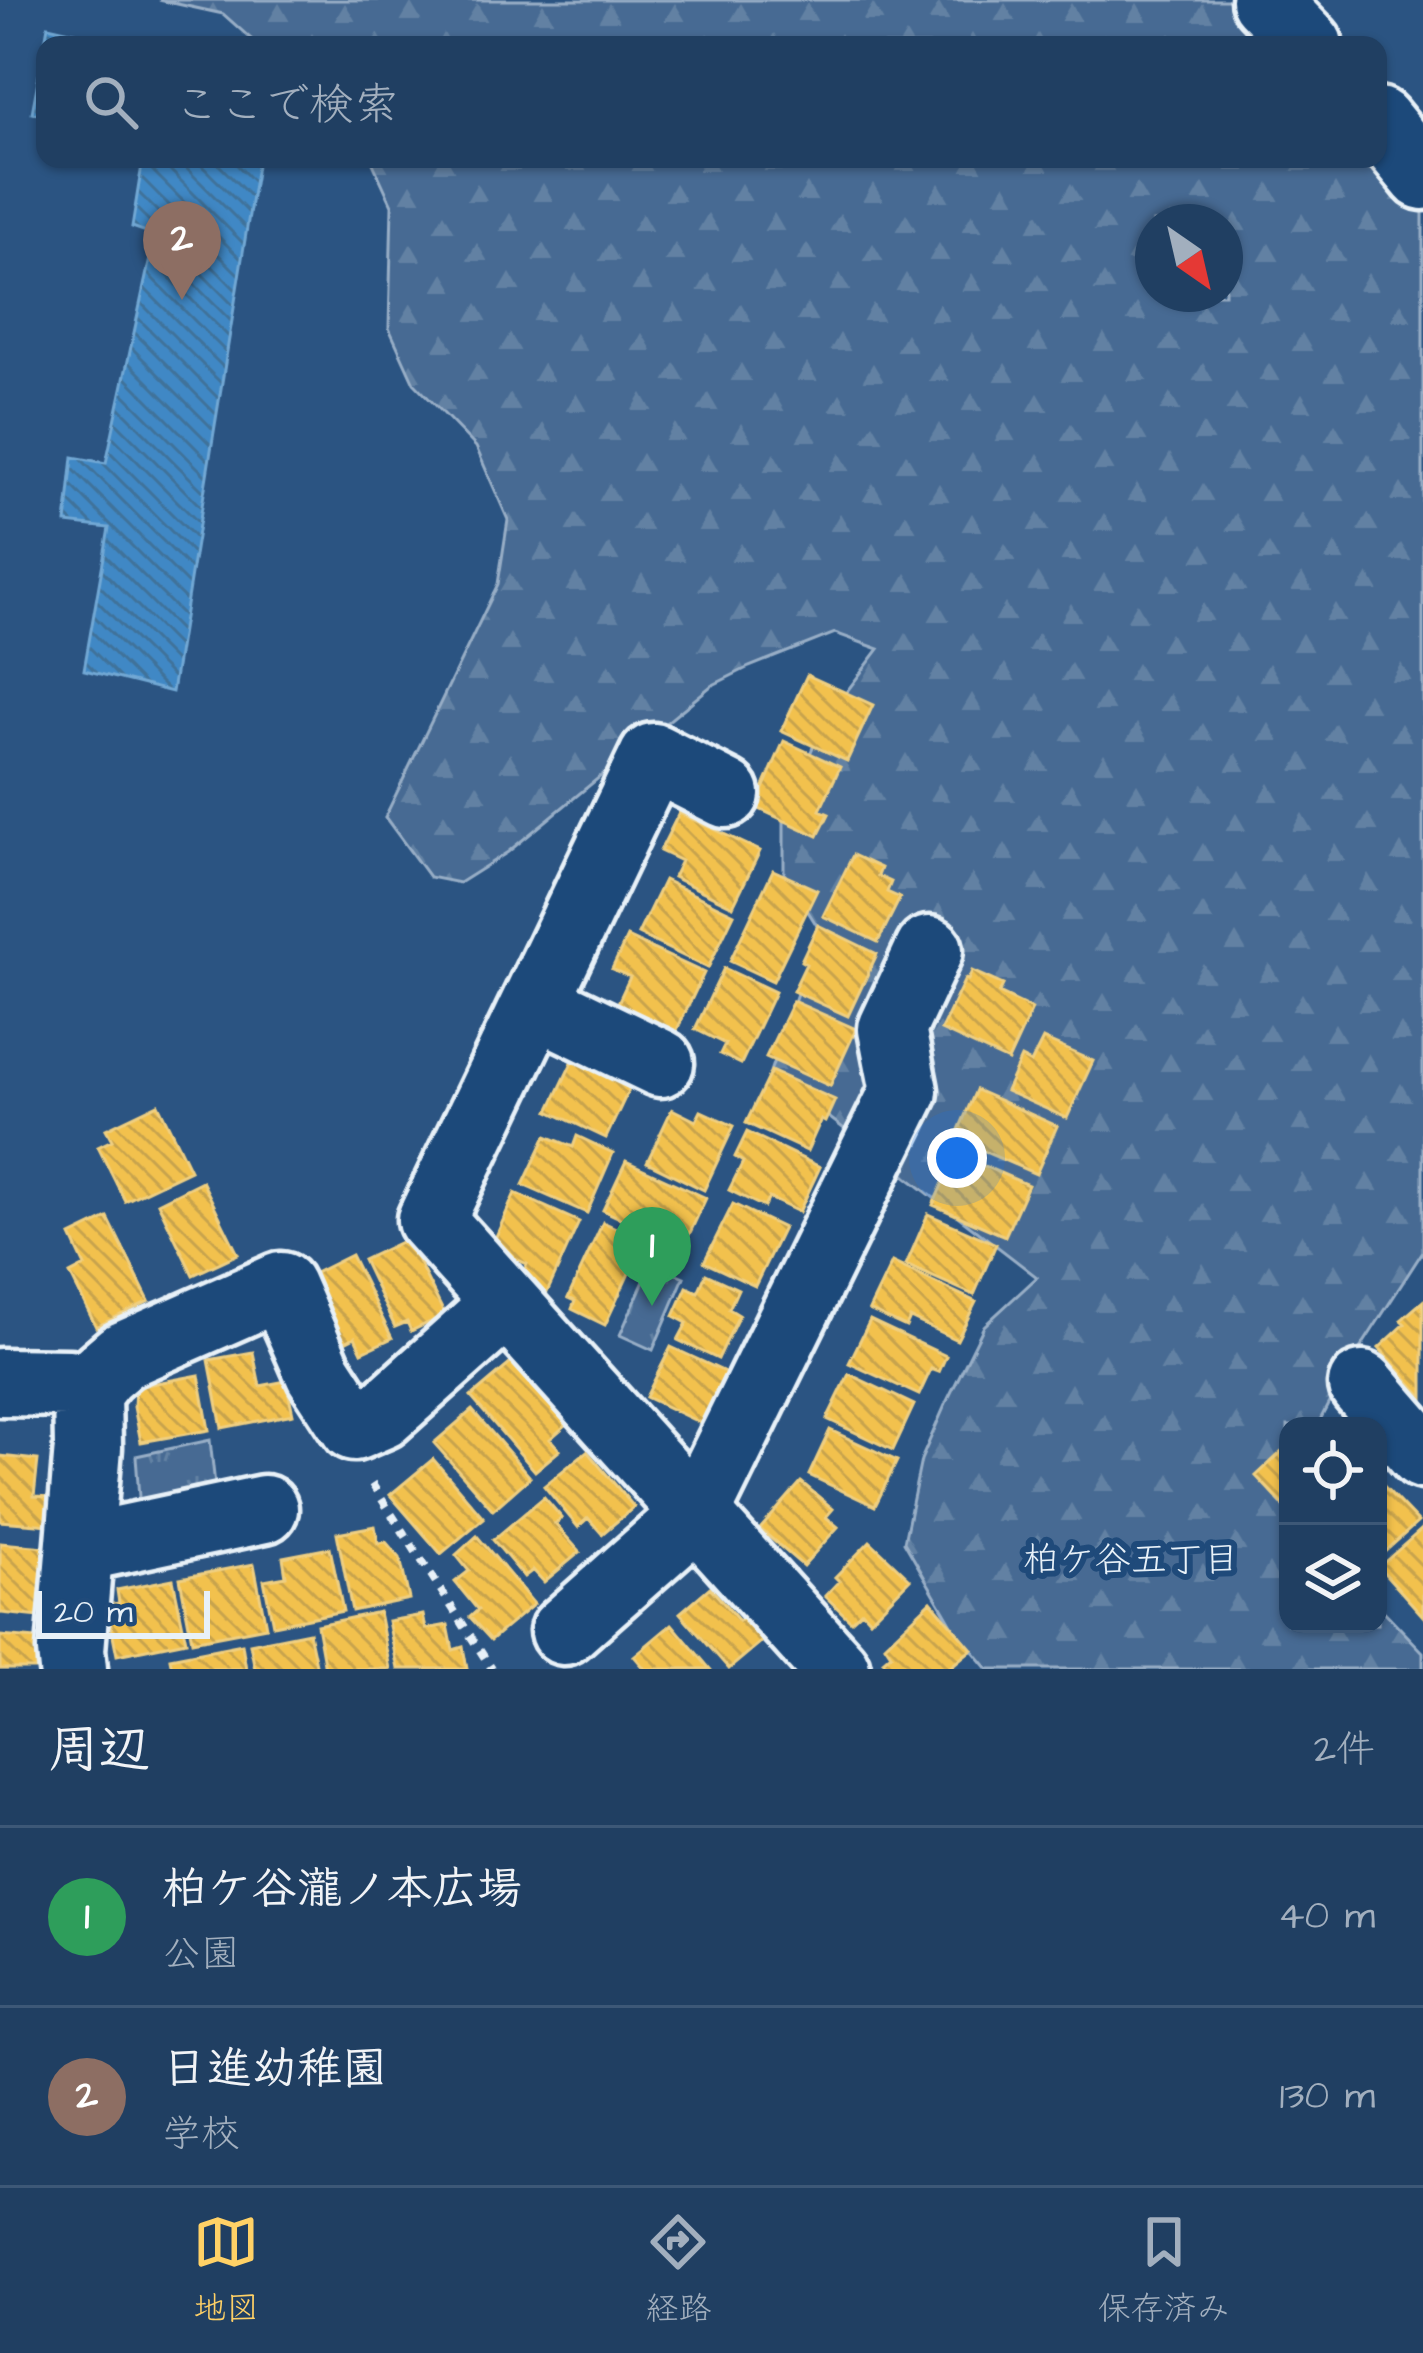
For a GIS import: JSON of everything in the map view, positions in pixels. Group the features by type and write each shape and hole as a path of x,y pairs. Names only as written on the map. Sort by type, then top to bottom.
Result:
{"street":[{"path":"1265,0 1300,36"},
{"path":"1387,132 1423,176"},
{"path":"726,794 652,757 431,1220 836,1669"},
{"path":"564,1631 696,1514 904,1091 892,1029 929,950"},
{"path":"535,1003 660,1063"},
{"path":"73,1669 88,1448 87,1392 122,1356 281,1286 362,1454"},
{"path":"362,1454 382,1415 506,1305"},
{"path":"0,1382 69,1383 87,1392"},
{"path":"1361,1385 1423,1454"},
{"path":"81,1548 264,1509"}],"path":[{"path":"362,1454 492,1669"}],"green space":[{"path":"159,0 1231,0 1275,36 248,36 223,14"},
{"path":"1387,160 1423,163 1423,1251 1322,1417 1279,1417 1278,1500 1279,1633 1387,1633 1387,1614 1423,1652 1423,1669 988,1669 955,1630 904,1542 921,1460 984,1326 1037,1277 770,1072 819,929 784,873 784,822 825,720 879,649 835,633 711,686 508,852 459,883 429,877 385,817 498,584 508,520 476,447 414,383 389,328 392,205 375,168 1387,168"},
{"path":"652,1263 684,1277 653,1350 620,1335"},
{"path":"210,1440 216,1494 140,1511 136,1456"}],"building: 住宅":[{"path":"807,675 873,705 847,761 781,731"},
{"path":"784,741 840,767 820,810 829,814 818,836 755,807"},
{"path":"679,813 760,851 733,906 673,877 681,861 660,851"},
{"path":"853,855 881,868 878,876 891,882 887,892 900,898 878,942 823,916"},
{"path":"773,870 817,890 773,981 730,961"},
{"path":"664,880 734,914 708,968 638,934"},
{"path":"818,925 877,954 848,1016 793,991"},
{"path":"627,937 704,973 675,1034 616,1007 630,977 612,969"},
{"path":"724,968 775,992 741,1064 720,1054 725,1044 695,1029"},
{"path":"972,971 1003,985 999,993 1032,1009 1008,1061 941,1030"},
{"path":"793,1001 856,1029 830,1086 766,1057"},
{"path":"1043,1039 1093,1061 1067,1118 1006,1091 1021,1058 1031,1063"},
{"path":"575,1056 632,1083 606,1138 549,1111"},
{"path":"771,1071 835,1100 807,1151 746,1123"},
{"path":"976,1090 1057,1126 1036,1174 955,1139"},
{"path":"158,1104 190,1170 125,1201 98,1147 112,1140 106,1129"},
{"path":"672,1109 696,1121 701,1111 734,1126 704,1190 647,1162"},
{"path":"747,1132 820,1167 799,1212 769,1198 764,1207 729,1190 743,1162 735,1157"},
{"path":"546,1136 573,1147 577,1136 613,1153 587,1213 523,1185"},
{"path":"956,1154 1028,1185 1005,1236 933,1205"},
{"path":"626,1161 706,1198 683,1248 603,1210"},
{"path":"202,1181 238,1254 193,1275 158,1203"},
{"path":"515,1193 579,1222 545,1297 520,1280 527,1264 491,1248"},
{"path":"733,1204 783,1228 755,1286 704,1262"},
{"path":"928,1214 996,1244 974,1295 906,1265"},
{"path":"108,1218 149,1301 96,1327 70,1274 85,1266 71,1236"},
{"path":"603,1222 644,1241 605,1325 572,1309 575,1301 568,1298"},
{"path":"407,1239 445,1315 411,1331 407,1322 395,1327 363,1260"},
{"path":"351,1255 392,1338 362,1352 355,1337 341,1344 309,1276"},
{"path":"892,1262 976,1302 957,1340 910,1318 906,1327 869,1310"},
{"path":"706,1274 738,1289 729,1309 739,1315 718,1359 678,1340 687,1323 674,1316 687,1287 698,1292"},
{"path":"1423,1301 1423,1397 1379,1348"},
{"path":"870,1320 946,1356 939,1372 931,1369 919,1395 849,1363"},
{"path":"671,1347 729,1374 705,1425 646,1397"},
{"path":"253,1352 260,1386 286,1381 293,1414 222,1428 209,1360"},
{"path":"512,1362 567,1424 550,1439 560,1450 535,1471 471,1397"},
{"path":"849,1374 914,1405 893,1450 827,1419"},
{"path":"199,1375 209,1430 141,1442 135,1387"},
{"path":"472,1410 530,1477 493,1510 434,1443"},
{"path":"830,1430 897,1461 875,1506 809,1475"},
{"path":"587,1451 634,1507 602,1534 588,1518 578,1527 544,1486"},
{"path":"1279,1454 1279,1500 1256,1476"},
{"path":"0,1456 38,1460 34,1496 51,1497 49,1525 0,1521"},
{"path":"433,1459 484,1518 441,1554 390,1495"},
{"path":"801,1482 833,1509 826,1517 838,1527 803,1566 760,1529"},
{"path":"1387,1489 1418,1522 1387,1550"},
{"path":"544,1497 562,1518 555,1524 580,1552 544,1582 533,1570 524,1577 493,1540"},
{"path":"375,1526 378,1543 386,1542 400,1558 409,1599 352,1611 337,1533"},
{"path":"1423,1528 1423,1616 1387,1576 1387,1560"},
{"path":"477,1536 534,1604 491,1640 470,1617 478,1610 455,1582 469,1571 456,1555"},
{"path":"870,1541 910,1579 870,1620 862,1611 851,1621 825,1596 839,1581 835,1577"},
{"path":"0,1543 47,1547 41,1617 0,1613"},
{"path":"330,1548 343,1611 273,1625 264,1580 286,1576 283,1557"},
{"path":"254,1564 266,1627 192,1641 180,1578"},
{"path":"173,1579 186,1641 117,1655 107,1605 119,1603 117,1590"},
{"path":"710,1587 739,1621 748,1613 768,1636 729,1669 680,1613"},
{"path":"931,1601 972,1649 948,1669 890,1669 883,1661 891,1654 885,1645"},
{"path":"379,1612 390,1669 325,1669 317,1625"},
{"path":"423,1615 426,1629 448,1625 453,1650 463,1647 467,1669 398,1669 388,1621"},
{"path":"672,1624 710,1669 645,1669 634,1656"},
{"path":"309,1632 317,1669 255,1669 250,1644"},
{"path":"0,1636 38,1639 35,1669 0,1669"},
{"path":"242,1644 246,1669 172,1669 170,1658"}],"building: 教育":[{"path":"48,26 93,36 46,36"},
{"path":"142,168 257,168 172,692 84,670 109,528 66,523 73,457 106,463 155,235 132,227"}],"place":[{"name":"日進幼稚園","path":"182,300"},
{"name":"柏ケ谷瀧ノ本広場","path":"652,1306"}],"district":[{"name":"柏ケ谷五丁目","path":"1131,1558"}]}
